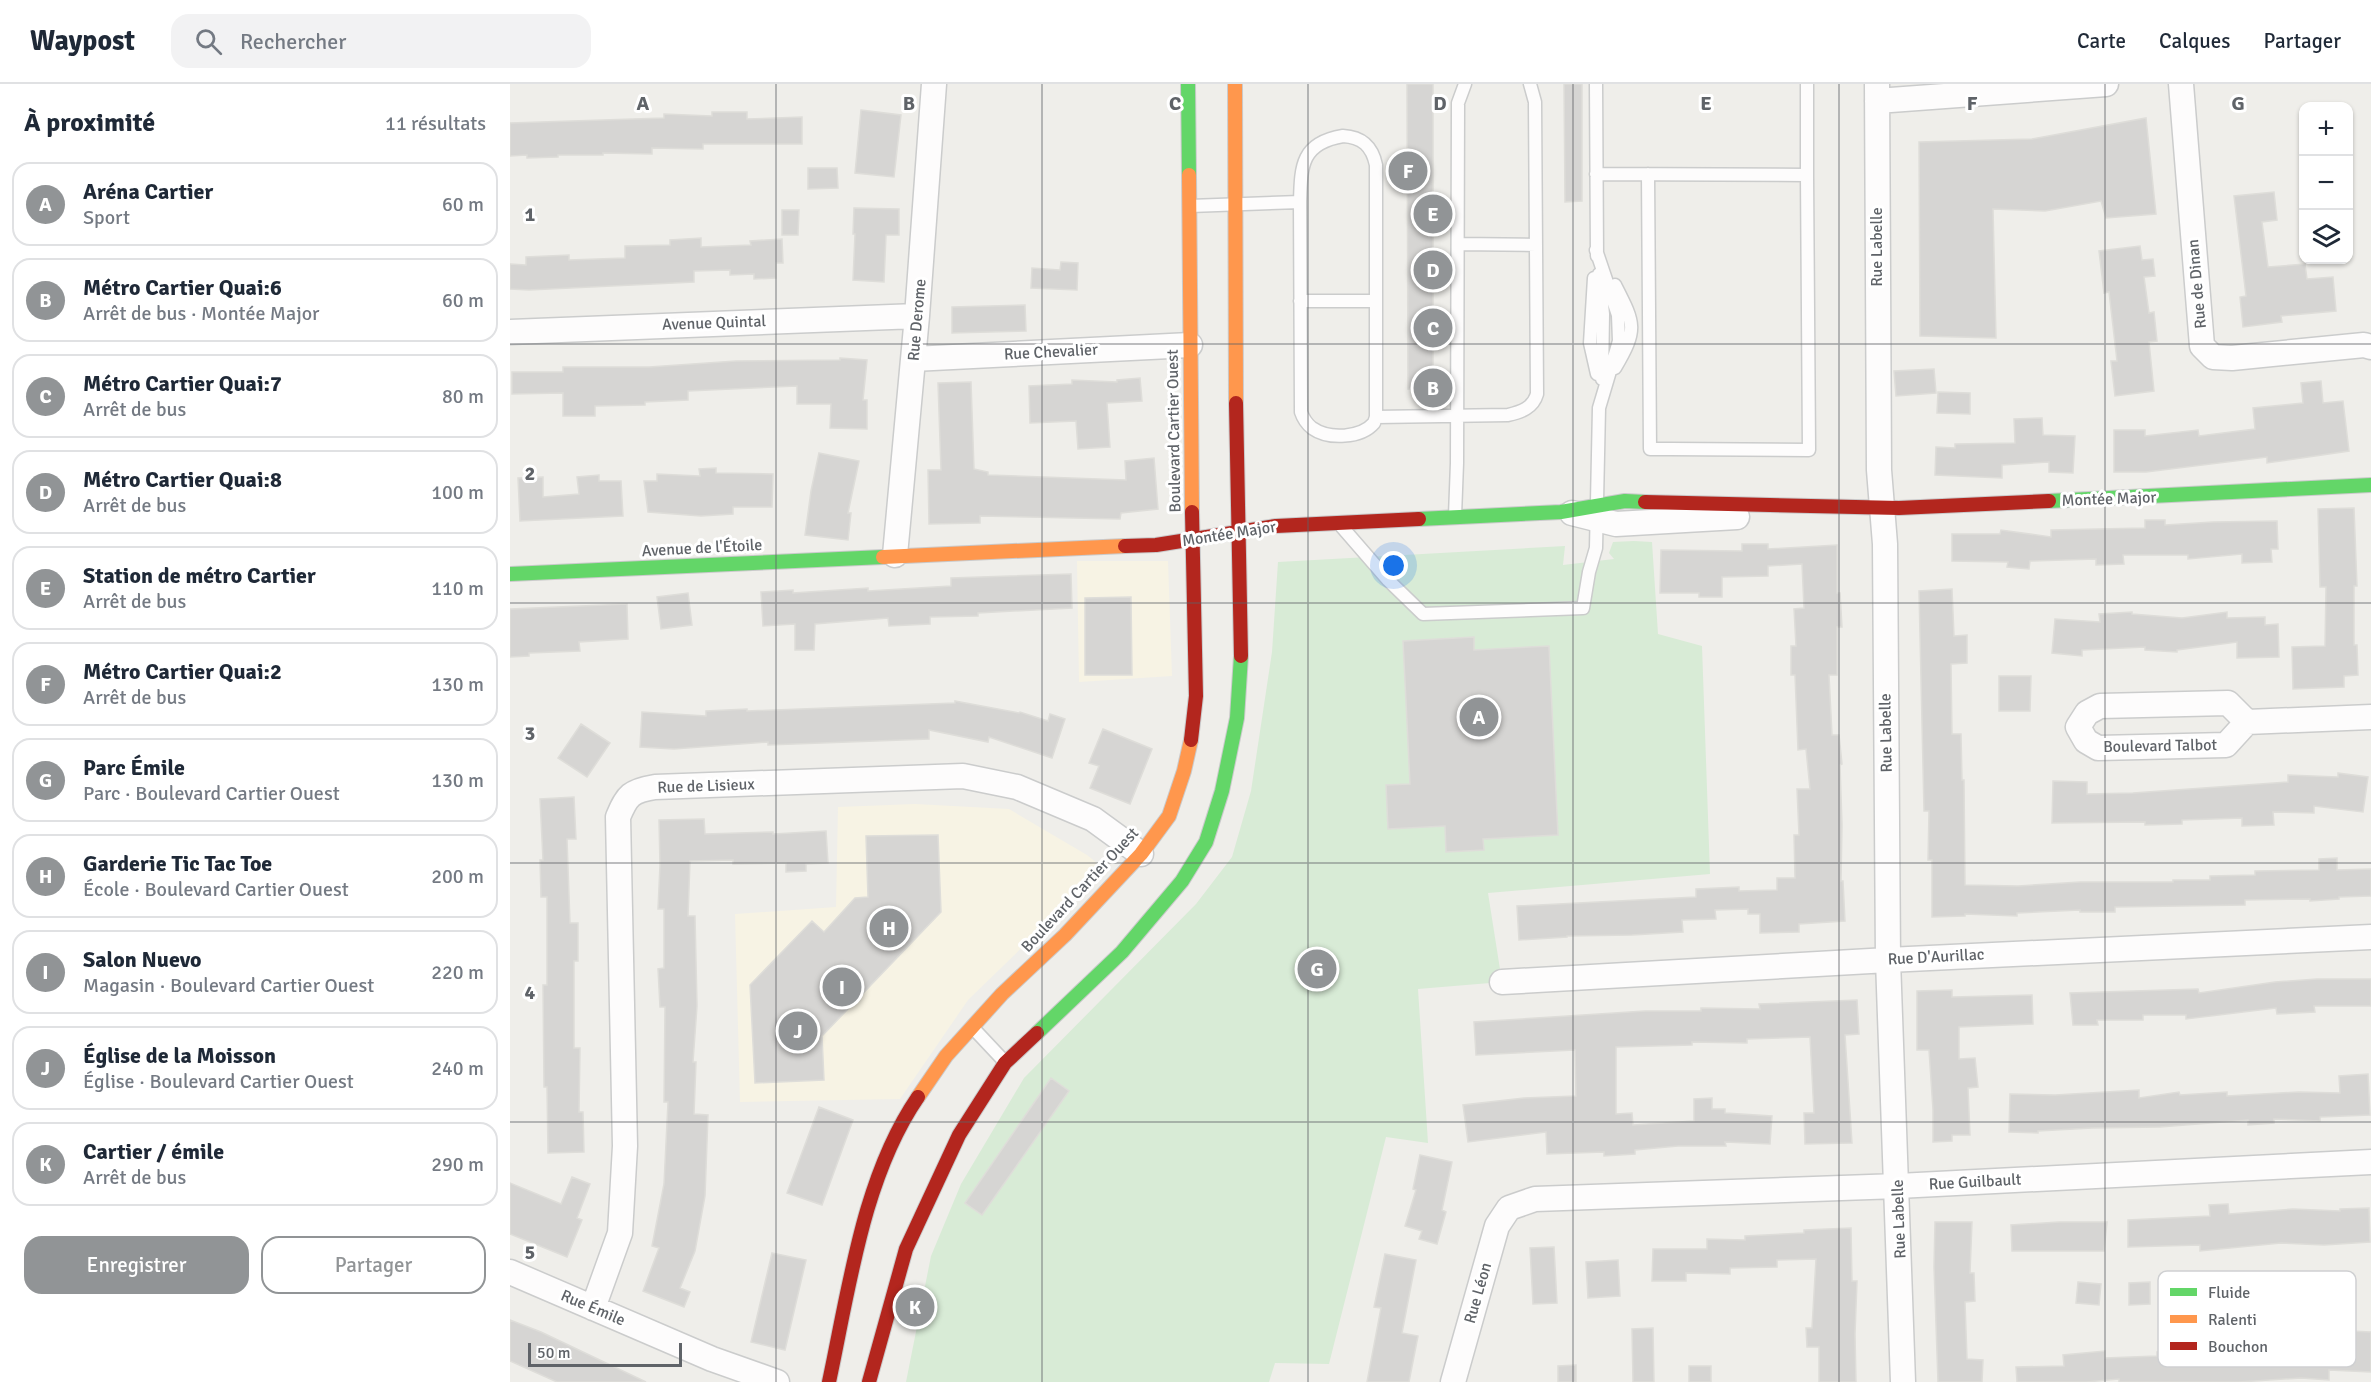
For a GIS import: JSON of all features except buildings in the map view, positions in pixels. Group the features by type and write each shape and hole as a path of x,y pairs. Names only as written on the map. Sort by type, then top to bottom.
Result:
{"street":[{"name":"Rue Derome","path":"895,555 917,316 934,84"},
{"name":"Boulevard Cartier Ouest","path":"829,1382 864,1218 892,1143 915,1101 946,1056 1002,994 1065,935 1141,854 1169,816 1184,771 1192,734 1196,696 1192,538 1188,84"},
{"path":"869,1382 906,1249 959,1135 1005,1063 1122,952 1182,881 1206,842 1222,791 1237,718 1240,662 1237,531 1235,84"},
{"path":"1877,93 2065,89 2106,84"},
{"name":"Rue de Dinan","path":"2181,84 2202,346 2213,357 2232,358 2364,345 2371,347"},
{"name":"Rue Labelle","path":"1877,93 1879,470 1885,544 1888,960 1904,1382"},
{"name":"Avenue Quintal","path":"510,332 917,316"},
{"name":"Rue Chevalier","path":"913,359 1190,345"},
{"name":"Montée Major","path":"895,555 1156,545 1275,526 1564,511 1597,513 1616,525 1847,507 1882,508 2371,486"},
{"name":"Avenue de l'Étoile","path":"510,574 895,555"},
{"name":"Boulevard Talbot","path":"2228,703 2247,722 2226,745 2098,748 2086,741 2078,728 2087,713 2100,706 2228,703"},
{"path":"2247,722 2371,717"},
{"name":"Rue de Lisieux","path":"593,1308 620,1233 625,1146 618,817 626,800 637,790 655,787 963,776 1017,787 1093,819 1141,854"},
{"name":"Rue D'Aurillac","path":"1502,982 1888,960 2371,937"},
{"name":"Rue Guilbault","path":"1509,1208 1535,1199 1898,1186 2371,1162"},
{"name":"Rue Léon","path":"1453,1382 1497,1226 1509,1208"},
{"name":"Rue Émile","path":"510,1272 712,1359 777,1382"}],"lane":[{"path":"1455,518 1458,104 1465,84"},
{"path":"1376,417 1508,415 1520,412 1535,401 1537,394 1535,102 1530,84"},
{"path":"1339,524 1388,580 1423,614 1583,608 1596,548 1598,414 1602,392 1603,314 1596,250 1596,84"},
{"path":"1648,174 1650,449 1809,450 1807,84"},
{"path":"1343,136 1359,138 1368,147 1376,165 1376,301 1376,417 1370,428 1363,432 1343,435 1320,432 1312,428 1301,412 1300,202 1303,165 1306,157 1323,141 1343,136"},
{"path":"1596,174 1807,175"},
{"path":"1189,206 1300,202"},
{"path":"1458,244 1536,244"},
{"path":"1596,250 1630,315 1631,341 1602,392"},
{"path":"1300,301 1376,301"},
{"path":"972,1027 1005,1063"}],"shaded area":[{"path":"1077,561 1168,561 1172,676 1079,682"},
{"path":"915,804 1009,809 1087,855 1102,867 968,1000 900,1099 740,1102 735,914 836,907 838,807"}],"green space":[{"path":"1613,542 1652,542 1658,634 1702,646 1710,874 1488,893 1502,982 1418,989 1428,1143 1386,1137 1329,1364 1275,1363 1269,1382 906,1382 931,1256 961,1184 1024,1078 1196,904 1232,857 1251,791 1272,652 1278,562 1565,546 1563,565 1614,559 1609,553"}],"traffic: fast":[{"path":"1188,84 1189,175"},
{"path":"2049,501 2371,485"},
{"path":"1419,519 1561,512 1625,501 1645,502"},
{"path":"510,574 883,557"},
{"path":"1037,1033 1122,952 1182,881 1206,842 1222,791 1237,718 1241,656"}],"traffic: slow":[{"path":"1235,84 1236,403"},
{"path":"1189,175 1192,512"},
{"path":"883,557 1125,546"},
{"path":"918,1097 946,1056 1002,994 1065,935 1141,854 1169,816 1184,771 1191,740"}],"traffic: jam":[{"path":"1236,403 1241,656"},
{"path":"1645,502 1899,508 2049,501"},
{"path":"1191,740 1196,696 1192,512"},
{"path":"1125,546 1156,545 1276,526 1419,519"},
{"path":"869,1382 906,1249 959,1135 1005,1063 1037,1033"},
{"path":"829,1382 851,1272 871,1198 899,1128 918,1097"}],"place":[{"name":"Métro Cartier Quai:2","path":"1408,171"},
{"name":"Station de métro Cartier","path":"1433,214"},
{"name":"Métro Cartier Quai:8","path":"1433,270"},
{"name":"Métro Cartier Quai:7","path":"1433,328"},
{"name":"Métro Cartier Quai:6","path":"1433,388"},
{"name":"Aréna Cartier","path":"1479,717"},
{"name":"Garderie Tic Tac Toe","path":"889,928"},
{"name":"Parc Émile","path":"1317,969"},
{"name":"Salon Nuevo","path":"842,987"},
{"name":"Église de la Moisson","path":"798,1031"},
{"name":"Cartier / émile","path":"915,1307"}]}
